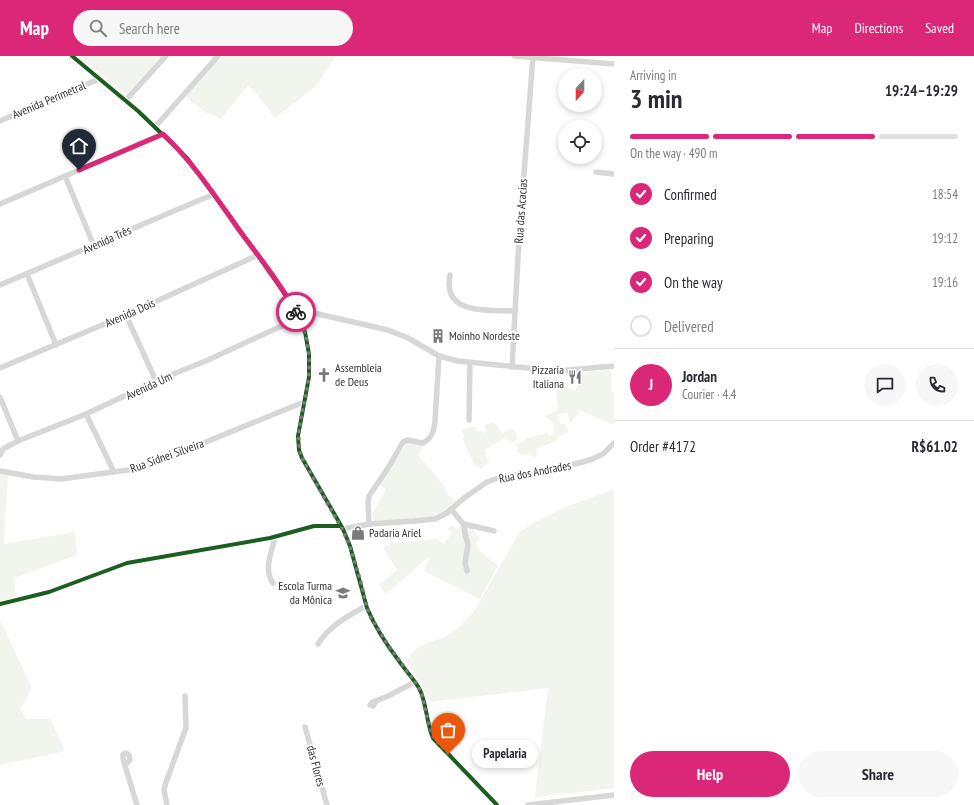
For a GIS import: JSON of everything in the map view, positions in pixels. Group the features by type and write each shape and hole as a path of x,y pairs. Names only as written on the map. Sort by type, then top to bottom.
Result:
{"street":[{"path":"72,56 126,100 163,134 190,162 293,306 305,332 309,354 308,377 299,425 298,442 302,458 341,528 354,559 366,606 379,633 415,682 422,695 430,730 434,738 497,805"},
{"path":"126,100 166,56"},
{"path":"155,127 218,56"},
{"path":"514,56 614,64"},
{"name":"Rua das Acacias","path":"512,367 514,311 533,57"},
{"name":"Avenida Perimetral","path":"0,121 99,79"},
{"path":"0,204 163,134"},
{"path":"596,172 614,174"},
{"path":"65,176 94,246"},
{"name":"Avenida Três","path":"0,285 214,194"},
{"name":"Avenida Dois","path":"0,368 126,315 258,256"},
{"path":"27,274 56,344"},
{"path":"450,275 448,282 451,293 459,304 464,307 476,310 514,311"},
{"path":"293,306 327,316 388,330 408,338 439,356 451,360 557,371 614,366"},
{"path":"126,315 156,381"},
{"name":"Avenida Um","path":"0,455 3,449 18,442 86,414 156,381 208,360 299,318"},
{"path":"369,524 369,496 403,442 407,440 423,443 429,439 433,432 439,356"},
{"path":"469,420 470,363"},
{"path":"0,397 18,442"},
{"name":"Rua Sidnei Silveira","path":"1,470 34,477 61,480 141,467 304,402"},
{"path":"86,414 114,472"},
{"name":"Rua dos Andrades","path":"0,604 49,592 127,563 275,537 314,526 341,528 369,524 429,520 441,516 477,488 494,479 504,476 548,471 590,460 603,454 614,443"},
{"path":"451,509 464,524 468,545 465,563 466,571"},
{"path":"464,524 494,531"},
{"path":"272,583 268,573 268,567 275,537"},
{"path":"318,644 322,637 341,621 366,606"},
{"path":"376,701 415,682"},
{"path":"167,805 164,790 186,728 185,696"},
{"name":"das Flores","path":"305,727 327,805"},
{"path":"126,765 137,805"},
{"path":"528,805 614,795"}],"shaded area":[{"path":"79,56 163,56 127,95"},
{"path":"221,56 336,56 316,86 275,118 248,85 221,119 205,112 185,96"},
{"path":"609,370 611,372 612,392 614,392 614,425 579,410 572,422 569,421 568,414 565,413 558,415 560,424 564,423 568,430 567,433 558,437 554,442 536,449 536,457 531,456 531,454 521,455 517,450 519,449 516,444 527,438 547,433 548,435 554,434 554,423 545,416 557,410 556,383 558,380 562,381 564,387 575,391 581,374 591,371"},
{"path":"494,422 502,433 509,429 514,429 518,439 512,442 505,438 485,450 489,463 480,469 477,465 475,466 463,440 464,435 462,430 475,426 476,431 481,431 483,433 487,431 484,425"},
{"path":"408,441 424,446 418,455 445,487 446,493 457,502 445,512 431,517 375,521 373,519 373,512 386,489 379,485"},
{"path":"0,473 8,474 4,544 75,532 77,555 14,578 15,597 0,606"},
{"path":"614,489 614,788 535,797 548,688 429,702 418,679 406,661 417,648 426,643 445,637 458,628 475,610 519,533 531,524 568,506"},
{"path":"463,524 473,527 475,533 480,539 475,544 482,553 498,566 480,599 424,571 430,556 386,594 379,585 397,570 383,547 394,543 437,539 444,544 452,532 447,529 452,525 457,529"},
{"path":"0,620 32,688 20,709 26,719 50,719 65,751 0,765"}],"cycle path":[{"path":"72,56 138,111 187,158 258,255 293,306 305,332 309,354 309,377 298,436 299,450 302,458 343,529 350,546 367,608 374,622 381,635 422,694 433,738 497,805"},
{"path":"0,604 49,592 127,563 270,538 314,526 340,526"}],"way so far":[{"path":"296,312 305,332 308,344 310,366 307,389 299,425 299,450 350,546 370,616 379,633 418,686 425,705 430,730 440,746 448,754"}],"place":[{"name":"Moinho Nordeste","path":"438,336"},
{"name":"Assembleia de Deus","path":"324,375"},
{"name":"Pizzaria Italiana","path":"575,377"},
{"name":"Padaria Ariel","path":"358,533"},
{"name":"Escola Turma da Mônica","path":"343,593"},
{"name":"Papelaria","path":"448,754"}],"route":[{"path":"79,170 163,134 194,166 296,312"}]}
